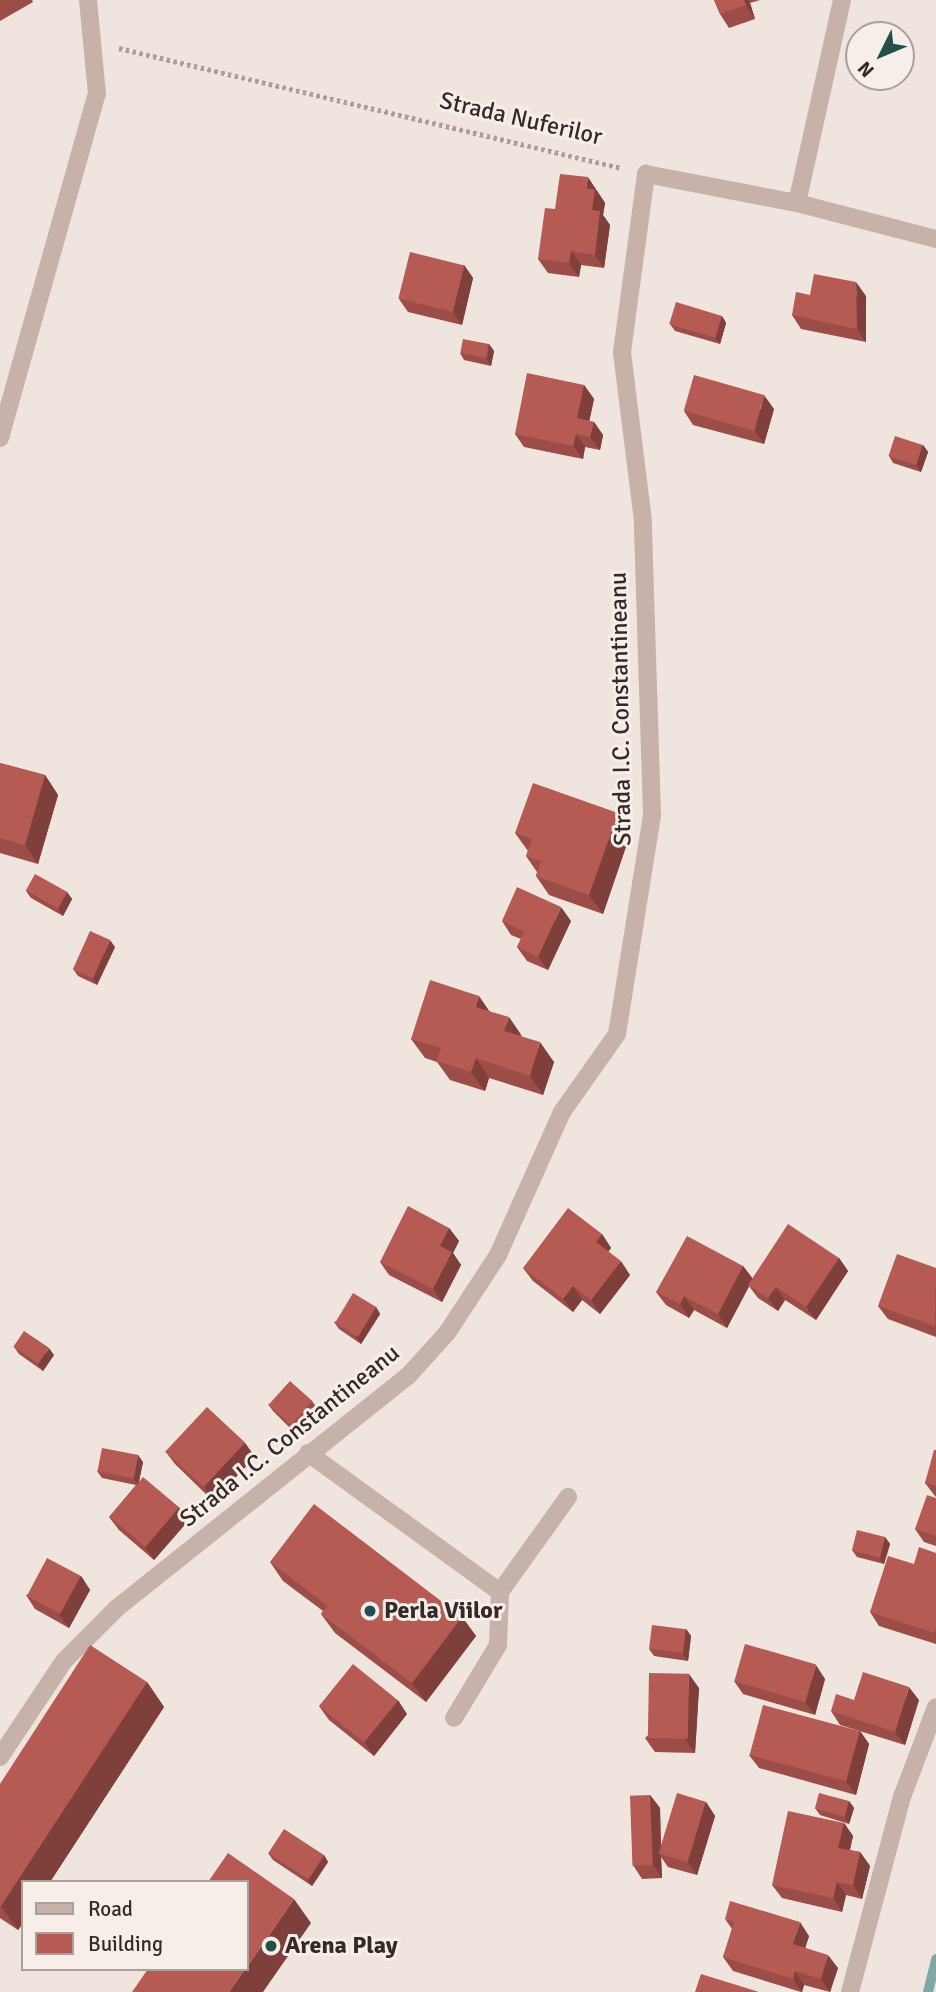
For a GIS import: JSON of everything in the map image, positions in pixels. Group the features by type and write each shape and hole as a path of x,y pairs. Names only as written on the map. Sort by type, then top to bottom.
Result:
{"street":[{"path":"0,438 97,94 96,43 88,0"},
{"path":"797,203 844,1"},
{"path":"646,174 797,203 936,239"},
{"name":"Strada I.C. Constantineanu","path":"0,1757 64,1661 117,1608 308,1453 408,1376 447,1333 498,1255 562,1112 617,1034 652,815 643,521 622,352 646,174"},
{"path":"308,1453 500,1592"},
{"path":"454,1718 498,1645 500,1592 568,1497"},
{"path":"850,1992 902,1797 936,1707"}],"path":[{"name":"Strada Nuferilor","path":"96,43 646,174"}],"building":[{"path":"714,0 744,0 746,5 720,14"},
{"path":"560,174 588,177 586,188 595,190 592,210 600,211 595,255 571,251 569,263 538,259 545,208 555,209"},
{"path":"410,252 464,266 453,312 398,299"},
{"path":"814,274 856,282 857,329 792,315 796,292 810,295"},
{"path":"676,302 722,316 715,338 669,324"},
{"path":"463,339 489,344 486,358 460,353"},
{"path":"527,373 584,385 577,418 594,422 590,437 576,434 573,446 515,434"},
{"path":"694,375 764,395 754,431 684,411"},
{"path":"895,436 923,445 916,465 889,456"},
{"path":"0,763 45,775 25,845 0,838"},
{"path":"533,783 618,813 589,895 536,876 541,861 526,856 532,839 515,833"},
{"path":"35,874 67,892 58,909 26,891"},
{"path":"517,887 561,907 538,957 517,947 524,932 502,921"},
{"path":"90,931 110,940 93,978 73,969"},
{"path":"430,980 479,996 475,1007 509,1017 504,1031 540,1042 530,1076 476,1058 471,1072 437,1061 441,1048 411,1039"},
{"path":"408,1206 449,1228 440,1246 452,1252 433,1289 380,1262"},
{"path":"568,1208 602,1234 596,1242 621,1261 591,1300 573,1286 563,1299 523,1268"},
{"path":"788,1224 839,1258 806,1307 776,1287 768,1298 748,1285"},
{"path":"687,1236 743,1266 718,1314 684,1296 680,1304 656,1292"},
{"path":"897,1254 936,1268 935,1326 878,1306"},
{"path":"353,1293 376,1307 358,1337 335,1323"},
{"path":"24,1331 49,1348 38,1364 13,1347"},
{"path":"290,1381 312,1401 291,1425 269,1405"},
{"path":"207,1407 245,1442 203,1487 165,1452"},
{"path":"102,1448 138,1455 134,1479 97,1472"},
{"path":"936,1450 936,1486 925,1483"},
{"path":"143,1477 179,1507 146,1547 110,1517"},
{"path":"927,1495 936,1498 936,1536 915,1529"},
{"path":"314,1504 462,1617 412,1683 321,1614 328,1606 270,1562"},
{"path":"857,1530 885,1537 880,1557 852,1550"},
{"path":"919,1547 936,1553 934,1633 870,1612 888,1556 914,1564"},
{"path":"47,1558 81,1576 60,1614 27,1596"},
{"path":"652,1625 686,1629 683,1653 649,1649"},
{"path":"745,1644 816,1664 805,1702 734,1681"},
{"path":"90,1645 147,1682 1,1906 0,1784"},
{"path":"353,1664 398,1701 364,1742 319,1706"},
{"path":"863,1672 909,1687 895,1732 831,1711 836,1694 854,1700"},
{"path":"649,1673 689,1674 688,1739 648,1738"},
{"path":"763,1705 860,1731 846,1781 750,1755"},
{"path":"677,1793 706,1802 687,1862 659,1853"},
{"path":"819,1793 849,1801 845,1816 815,1808"},
{"path":"650,1795 652,1865 632,1866 630,1796"},
{"path":"788,1811 844,1823 838,1848 860,1852 853,1885 837,1882 833,1898 772,1885"},
{"path":"284,1829 324,1855 308,1879 268,1853"},
{"path":"228,1853 294,1899 248,1966 248,1880 209,1880"},
{"path":"730,1901 800,1922 793,1944 828,1955 821,1979 795,1971 793,1979 723,1957 734,1922 725,1919"},
{"path":"147,1971 244,1971 229,1992 132,1992"},
{"path":"701,1974 759,1992 695,1992"}],"waterway":[{"path":"928,1992 936,1959"}],"place":[{"name":"Perla Viilor","path":"370,1611"},
{"name":"Arena Play","path":"271,1946"}]}
